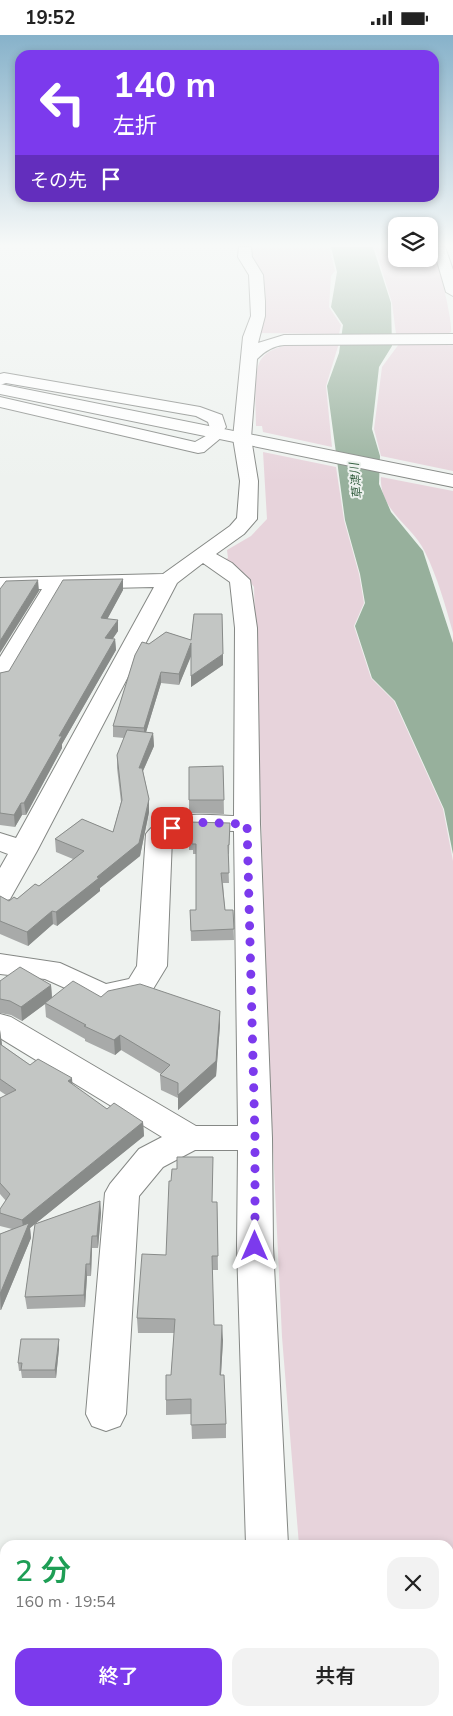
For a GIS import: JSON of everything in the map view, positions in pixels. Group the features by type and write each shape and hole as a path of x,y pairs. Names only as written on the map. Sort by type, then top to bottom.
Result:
{"street":[{"path":"0,893 12,846 168,580 237,530 247,519 249,481 242,438 251,356 251,337 255,325"},
{"path":"251,356 261,347 272,342 296,339 451,339"},
{"path":"0,380 4,378 200,411 216,419 215,432 198,448 0,402"},
{"path":"0,389 453,481"},
{"path":"202,554 236,575 240,580 246,627 247,824 255,1138 255,1246 267,1540"},
{"path":"0,584 168,580"},
{"path":"0,677 56,583"},
{"path":"0,964 10,967 50,970 103,995 140,987 152,966 159,834 184,822 247,824"},
{"path":"0,1024 190,1138"},
{"path":"106,1414 122,1193 151,1158 190,1138 255,1138"}],"shaded area":[{"path":"261,325 341,325 339,334 259,333"},
{"path":"395,325 451,325 451,332 445,335 396,334"},
{"path":"339,343 326,386 332,447 263,432 262,426 256,426 256,375 260,361 266,354 274,349 296,344"},
{"path":"399,344 453,345 453,471 381,456 374,429 382,367"},
{"path":"263,452 336,467 344,520 359,574 364,603 354,626 371,678 394,701 443,809 453,861 453,1540 299,1540 282,1337 268,1042 254,587 244,573 224,560 228,558 227,550 251,536 267,519"},
{"path":"381,477 453,491 453,633 441,592 425,552 385,499"}],"water":[{"name":"草津川","path":"343,325 392,325 392,346 379,367 372,429 380,456 379,484 391,512 423,551 453,643 453,854 444,809 395,701 372,678 355,626 365,603 360,574 345,520 327,386 339,353"}],"building":[{"path":"123,579 101,618 118,620 105,638 115,639 59,736 62,736 24,803 21,803 14,815 0,813 0,673 9,671 63,580"},
{"path":"38,580 0,641 0,589 6,581"},
{"path":"194,614 222,614 223,654 191,676 191,643 179,674 161,672 144,728 113,726 135,655 142,642 149,644 166,632 191,640"},
{"path":"127,730 153,733 139,768 142,768 149,799 139,843 97,877 99,878 56,912 52,911 27,932 0,921 0,896 9,901 14,897 17,899 35,884 39,886 84,851 55,839 82,819 113,832 122,800 117,755"},
{"path":"223,766 224,800 189,800 189,767"},
{"path":"189,822 230,823 228,845 229,873 221,873 225,910 233,910 234,929 191,931 190,910 196,910 196,844 192,844 192,840 188,840"},
{"path":"20,967 51,985 21,1007 10,1001 0,999 0,981"},
{"path":"73,981 101,997 108,991 140,984 220,1011 216,1061 178,1095 178,1083 160,1075 170,1065 120,1035 114,1040 84,1026 86,1025 45,1003"},
{"path":"0,1044 30,1065 38,1059 72,1078 68,1081 107,1109 114,1103 143,1122 22,1220 0,1213 0,1209 10,1194 0,1183 0,1098 16,1090 0,1079"},
{"path":"177,1157 213,1157 212,1202 217,1202 218,1256 212,1256 214,1325 222,1325 220,1375 224,1375 226,1424 191,1425 191,1399 166,1400 166,1375 171,1375 175,1319 137,1318 142,1254 166,1255 169,1181 171,1181 172,1169 177,1169"},
{"path":"100,1201 97,1236 92,1236 90,1264 86,1264 84,1295 25,1297 35,1224"},
{"path":"29,1223 0,1294 0,1234"},
{"path":"21,1339 59,1339 55,1370 21,1370 22,1363 18,1363"}],"route":[{"path":"172,828 184,822 247,824 255,1138 255,1246"}]}
